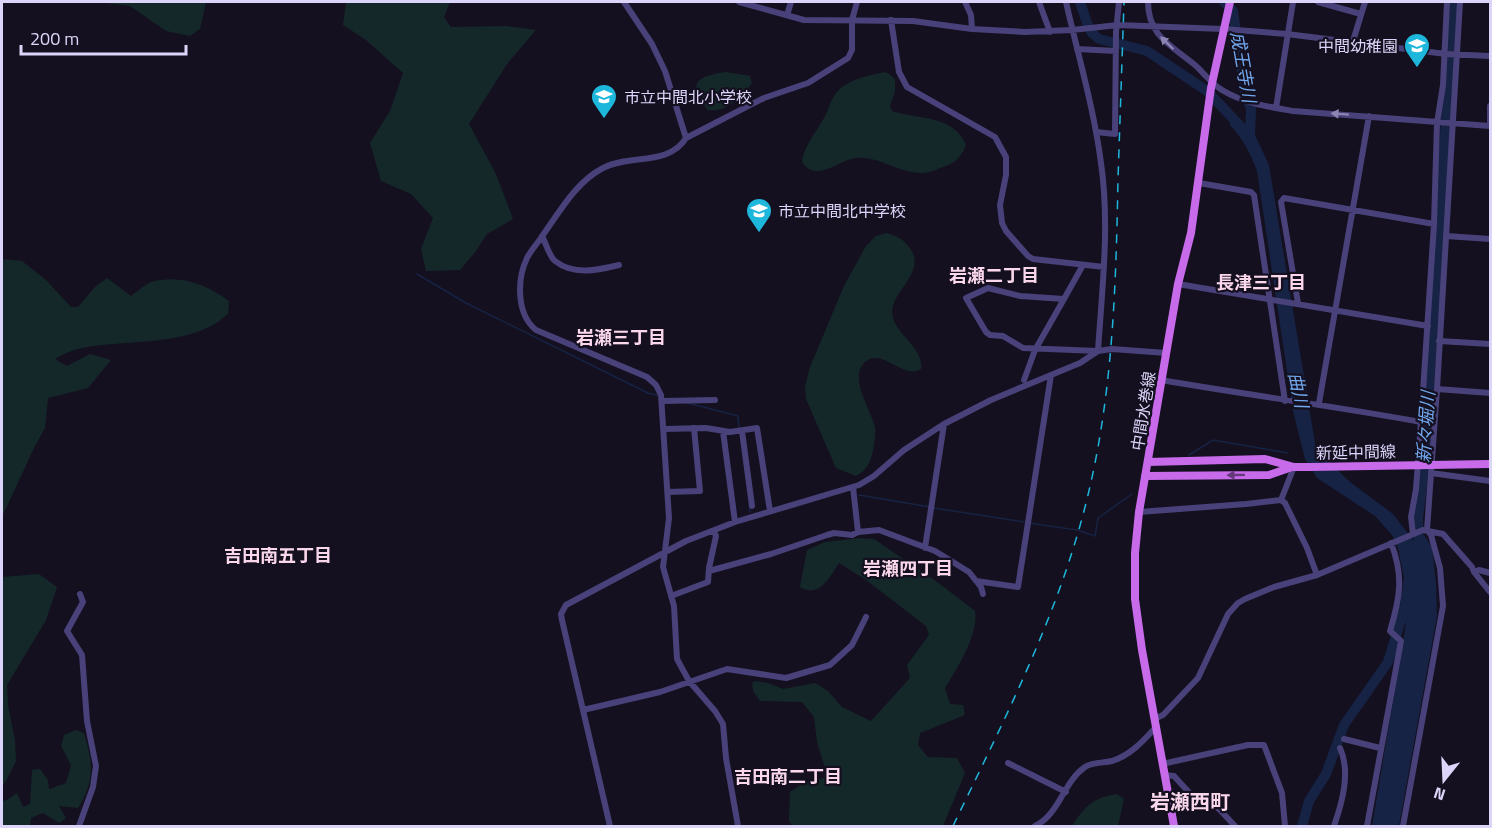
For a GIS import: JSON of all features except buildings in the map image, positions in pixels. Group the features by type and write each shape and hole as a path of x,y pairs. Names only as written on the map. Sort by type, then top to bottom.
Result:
{"main road":[{"name":"中間水巻線","path":"1174,826 1135,599 1135,553 1139,512 1161,380 1178,284 1191,233 1211,85 1230,2"},
{"name":"新延中間線","path":"1148,462 1265,459 1294,467 1418,465 1430,468 1491,464"},
{"name":"新延中間線","path":"1145,476 1269,475 1294,467"}],"street":[{"path":"624,2 652,44 664,71 686,138"},
{"path":"739,2 754,3 804,20 913,21 972,29 1050,32 1152,27 1222,29 1353,41 1445,54 1491,56"},
{"path":"787,15 791,2"},
{"path":"738,826 726,758 723,723 716,711 689,681 677,659 674,606 663,567 669,518 663,401 659,389 647,377 536,330 529,323 524,312 520,291 522,274 527,258 569,198 585,181 602,169 617,162 671,154 681,147 686,138 764,98 808,82 844,62 852,50 852,20 856,2"},
{"path":"965,2 971,15 972,29"},
{"path":"1039,2 1050,32"},
{"path":"1066,2 1096,132 1105,204 1104,267 1098,351"},
{"path":"1096,132 1115,134 1115,28 1119,2"},
{"path":"1148,2 1152,27 1168,45 1197,67 1211,85 1242,99 1293,111 1490,126 1491,106"},
{"path":"1276,108 1293,2"},
{"path":"1318,2 1361,14"},
{"path":"1353,41 1365,2"},
{"path":"1417,532 1411,517 1416,489 1428,326 1447,2"},
{"path":"1417,532 1430,468 1437,389 1460,2"},
{"path":"891,20 899,72 908,87 995,137 1006,157 1006,175 999,214 1006,231 1033,259 1104,267"},
{"path":"1077,49 1116,50"},
{"path":"1315,404 1335,310 1369,116"},
{"path":"1198,183 1251,192 1254,195 1288,401"},
{"path":"1296,303 1282,200 1287,198 1434,224"},
{"path":"542,236 554,260 562,265 579,271 592,271 619,265"},
{"path":"1446,236 1491,238"},
{"path":"1024,380 1035,350 1083,266"},
{"path":"1178,284 1428,326"},
{"path":"1064,299 1020,296 988,288 966,298 986,332 990,335 1003,336 1023,348 1166,353"},
{"path":"1439,341 1491,344"},
{"path":"610,826 562,620 563,609 572,601 664,552 735,522 853,487 874,476 904,450 944,424 968,411 1080,363 1098,351"},
{"path":"976,581 1018,587 1051,375"},
{"path":"1161,380 1421,422"},
{"path":"1437,389 1491,393"},
{"path":"663,401 715,400"},
{"path":"925,548 944,424"},
{"path":"668,492 700,491 694,428"},
{"path":"664,429 706,428 742,431 757,428 770,511"},
{"path":"723,431 735,522"},
{"path":"742,431 752,507"},
{"path":"1281,500 1294,467"},
{"path":"1430,468 1491,481"},
{"path":"853,487 858,532"},
{"path":"1139,512 1281,500 1285,502 1307,548 1317,576"},
{"path":"709,571 834,533 852,535 858,532 879,530 935,551 969,572 983,594"},
{"path":"671,596 708,582 716,536 714,531"},
{"path":"1403,826 1443,606 1440,568 1431,535 1417,532"},
{"path":"1035,826 1046,821 1086,766 1125,756 1198,678 1228,614 1238,603 1274,587 1317,576 1417,532 1443,534 1491,592"},
{"path":"1367,826 1401,641 1390,631 1396,611 1400,581 1397,559 1391,543"},
{"path":"1474,572 1479,570 1491,573"},
{"path":"79,826 93,787 96,766 87,721 82,655 67,631 83,602 80,594"},
{"path":"583,710 660,692 727,669 786,678 830,666 852,645 866,617"},
{"path":"1344,739 1380,748"},
{"path":"1162,765 1248,745 1264,745 1282,793 1285,826"},
{"path":"1334,826 1343,798 1344,755 1340,747"},
{"path":"1008,763 1066,792"},
{"path":"1164,775 1174,776 1196,798 1204,797 1235,826"}],"green space":[{"path":"97,2 206,2 200,29 190,36 166,31 130,6"},
{"path":"346,2 450,2 444,17 451,27 506,26 536,30 507,64 469,124 496,174 513,219 487,234 460,270 426,271 421,249 433,218 411,194 381,181 370,143 390,111 403,73 366,40 343,25"},
{"path":"726,72 750,76 752,83 743,94 727,106 708,110 697,93 698,82 708,76"},
{"path":"886,72 895,79 895,91 890,106 892,111 934,120 953,128 966,145 962,154 949,165 925,173 906,171 865,158 849,160 821,171 808,168 802,162 806,148 836,93 854,81"},
{"path":"886,233 904,241 914,257 911,275 892,309 896,325 919,355 921,369 907,370 878,358 872,358 860,368 862,394 873,420 875,433 869,463 856,476 836,468 806,399 805,387 810,367 844,286 866,246 876,236"},
{"path":"2,259 22,261 46,280 71,307 78,307 95,287 107,278 131,296 151,282 171,279 202,285 229,301 228,314 215,324 190,334 83,348 55,359 67,366 90,354 111,360 88,388 48,398 45,428 2,517"},
{"path":"860,538 874,539 975,611 974,630 961,661 945,688 950,704 963,705 965,715 920,733 918,745 928,757 957,758 965,773 943,826 792,826 789,820 790,792 802,784 824,778 825,768 817,742 814,717 802,702 760,701 753,691 752,683 755,681 768,683 783,689 815,683 828,691 842,707 871,721 910,678 907,665 929,635 926,626 866,580 839,563 819,588 807,590 800,587 807,550 825,542"},
{"path":"39,574 57,587 46,620 7,685 16,761 2,786 2,577"},
{"path":"76,730 84,733 91,763 90,780 84,799 78,808 59,806 66,818 59,823 43,813 31,818 30,826 2,826 2,800 5,801 17,793 23,807 30,804 32,770 40,769 48,780 49,789 66,783 71,765 61,746 64,735"},
{"path":"1117,794 1124,799 1118,826 1072,826 1090,804 1109,795"}],"water":[{"path":"1239,121 1244,126 1247,123 1254,133 1269,165 1316,449 1350,482 1393,514 1413,540 1424,535 1432,547 1437,616 1399,826 1372,826 1406,623 1398,618 1404,578 1398,548 1392,535 1375,516 1317,478 1305,459 1293,411 1257,171 1246,146 1229,124"}],"waterway":[{"name":"曲川","path":"1080,2 1092,33 1099,39 1147,51 1207,91 1245,131"},
{"name":"成王寺川","path":"1224,2 1233,11 1245,92 1251,109 1250,136"},
{"name":"新々堀川","path":"1419,543 1418,519 1436,286 1453,2"},
{"path":"417,274 466,303 648,393 660,396"},
{"path":"688,403 738,416 739,429"},
{"path":"1189,455 1213,440 1288,453"},
{"path":"1029,523 1077,530 1095,536 1098,518 1132,494"},
{"path":"859,495 930,507"},
{"path":"749,505 750,512"},
{"path":"934,508 1024,522"},
{"name":"新々堀川","path":"1302,826 1309,801 1326,774 1344,725 1388,662 1405,607"}],"railway":[{"path":"953,826 1030,664 1047,623 1088,495 1103,417 1112,338 1124,2"}],"place":[{"name":"中間幼稚園","path":"1417,69"},
{"name":"市立中間北小学校","path":"604,120"},
{"name":"市立中間北中学校","path":"759,234"}],"district":[{"name":"岩瀬二丁目","path":"994,276"},
{"name":"長津三丁目","path":"1261,283"},
{"name":"岩瀬三丁目","path":"621,338"},
{"name":"吉田南五丁目","path":"278,556"},
{"name":"岩瀬四丁目","path":"908,569"},
{"name":"吉田南二丁目","path":"788,777"},
{"name":"岩瀬西町","path":"1190,802"}]}
